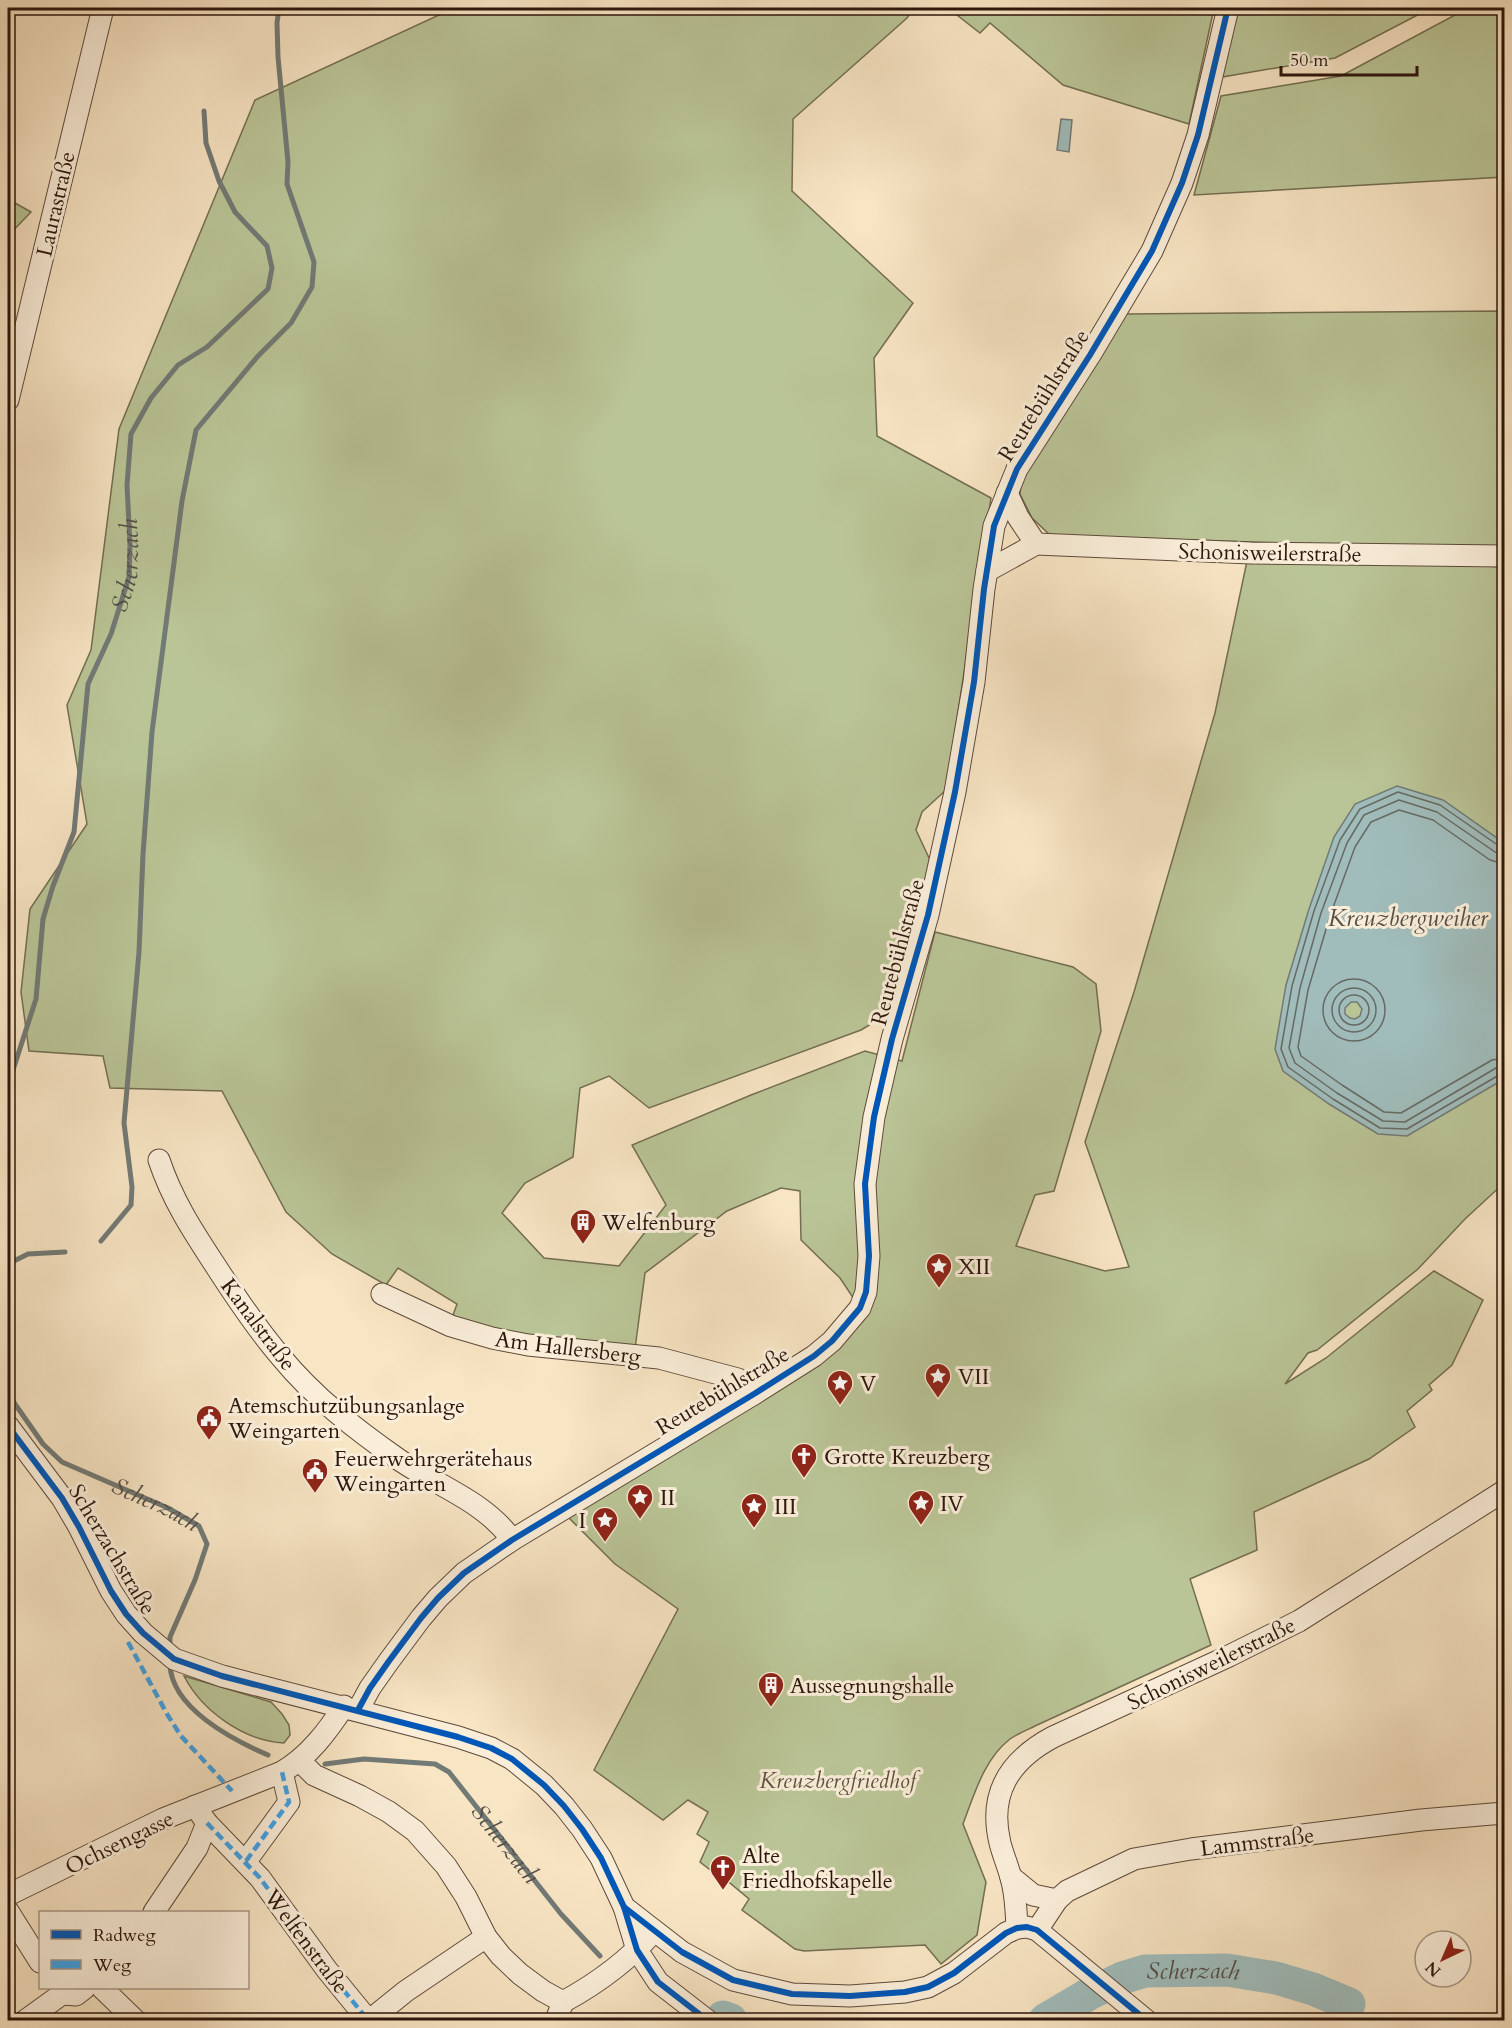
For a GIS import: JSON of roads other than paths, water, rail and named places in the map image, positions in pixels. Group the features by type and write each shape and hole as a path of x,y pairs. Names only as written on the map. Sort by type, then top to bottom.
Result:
{"street":[{"name":"Laurastraße","path":"8,400 103,8"},
{"name":"Reutebühlstraße","path":"351,1708 370,1688 438,1598 464,1573 512,1540 814,1356 832,1341 860,1308 866,1292 869,1256 865,1184 874,1117 892,1039 928,915 955,792 974,682 994,526 1017,469 1090,355 1152,250 1182,183 1198,135 1228,8"},
{"path":"987,571 1036,544 1018,517 1006,493"},
{"name":"Schonisweilerstraße","path":"1036,544 1251,553 1504,556"},
{"name":"Kanalstraße","path":"159,1160 168,1186 187,1221 246,1313 281,1358 315,1394 353,1426 400,1461 486,1513 502,1525 512,1540"},
{"name":"Am Hallersberg","path":"382,1294 452,1326 492,1338 528,1345 658,1358 738,1379 754,1394"},
{"name":"Scherzachstraße","path":"8,1426 63,1498 80,1527 111,1591 126,1614 159,1648 174,1659 190,1666 469,1741 491,1748 512,1759 526,1769 564,1806 582,1829 601,1858 624,1907"},
{"name":"Schonisweilerstraße","path":"1027,1929 999,1841 997,1806 1000,1788 1010,1771 1029,1752 1053,1737 1229,1656 1299,1621 1504,1491"},
{"path":"246,1861 288,1802 291,1766 351,1708"},
{"path":"291,1766 360,1796 389,1812 415,1831 446,1866 466,1897 486,1937 501,1956 543,1991 560,2011 637,1950 654,1931"},
{"name":"Ochsengasse","path":"8,1895 163,1819 291,1766"},
{"name":"Welfenstraße","path":"195,1806 207,1823 246,1861 290,1917 327,1970 369,2020"},
{"name":"Lammstraße","path":"1027,1929 1067,1891 1134,1859 1191,1849 1421,1820 1504,1813"},
{"path":"155,1911 197,1848 207,1823"},
{"path":"1011,1877 1033,1895 1057,1900"},
{"path":"624,1907 688,1955 733,1980 792,1994 850,1996 905,1992 928,1987 954,1973 1006,1933 1027,1929 1096,1978 1146,2020"},
{"path":"624,1907 637,1950 658,1982 707,2020"},
{"path":"8,1911 39,1960"},
{"path":"369,2020 405,1991 486,1937"},
{"path":"26,2020 60,1991 76,1995 84,1989"},
{"path":"103,1989 135,2020"}],"water":[{"path":"1061,119 1072,120 1069,152 1057,150"},
{"name":"Kreuzbergweiher","path":"1397,786 1443,800 1504,843 1504,1079 1407,1136 1378,1134 1329,1104 1283,1071 1275,1049 1286,985 1309,909 1334,837 1355,804","holes":["1351,1002 1357,1002 1362,1009 1360,1016 1355,1019 1350,1018 1345,1014 1345,1008"]}],"waterway":[{"path":"101,1241 131,1205 132,1187 124,1123 139,952 152,732 182,501 196,430 258,356 291,323 312,287 314,262 287,184 288,162 278,57 279,8"},
{"name":"Scherzach","path":"8,1077 13,1070 36,999 43,919 74,832 88,684 111,634 129,577 127,485 131,434 151,398 178,365 207,347 268,289 272,268 267,246 235,212 219,181 206,143 204,111"},
{"path":"8,1264 28,1254 65,1252"},
{"name":"Scherzach","path":"8,1394 43,1444 62,1462 168,1508 199,1526 207,1544 195,1580 170,1637 170,1649"},
{"name":"Scherzach","path":"170,1664 173,1680 181,1695 192,1708 238,1741 268,1755"},
{"name":"Scherzach","path":"325,1764 364,1759 435,1764 449,1772 561,1914 600,1956"},
{"name":"Scherzach","path":"1045,2020 1089,1994 1122,1978 1145,1971 1227,1970 1276,1978 1313,1989 1349,2004"},
{"name":"Scherzach","path":"723,2017 731,2020"}],"place":[{"name":"Welfenburg","path":"583,1245"},
{"name":"XII","path":"939,1289"},
{"name":"VII","path":"938,1399"},
{"name":"V","path":"840,1406"},
{"name":"Atemschutzübungsanlage Weingarten","path":"209,1441"},
{"name":"Grotte Kreuzberg","path":"804,1479"},
{"name":"Feuerwehrgerätehaus Weingarten","path":"315,1494"},
{"name":"II","path":"640,1520"},
{"name":"IV","path":"921,1526"},
{"name":"III","path":"754,1529"},
{"name":"I","path":"605,1543"},
{"name":"Aussegnungshalle","path":"771,1708"},
{"name":"Alte Friedhofskapelle","path":"723,1891"}],"park label":[{"name":"Kreuzbergfriedhof","path":"838,1780"}]}
